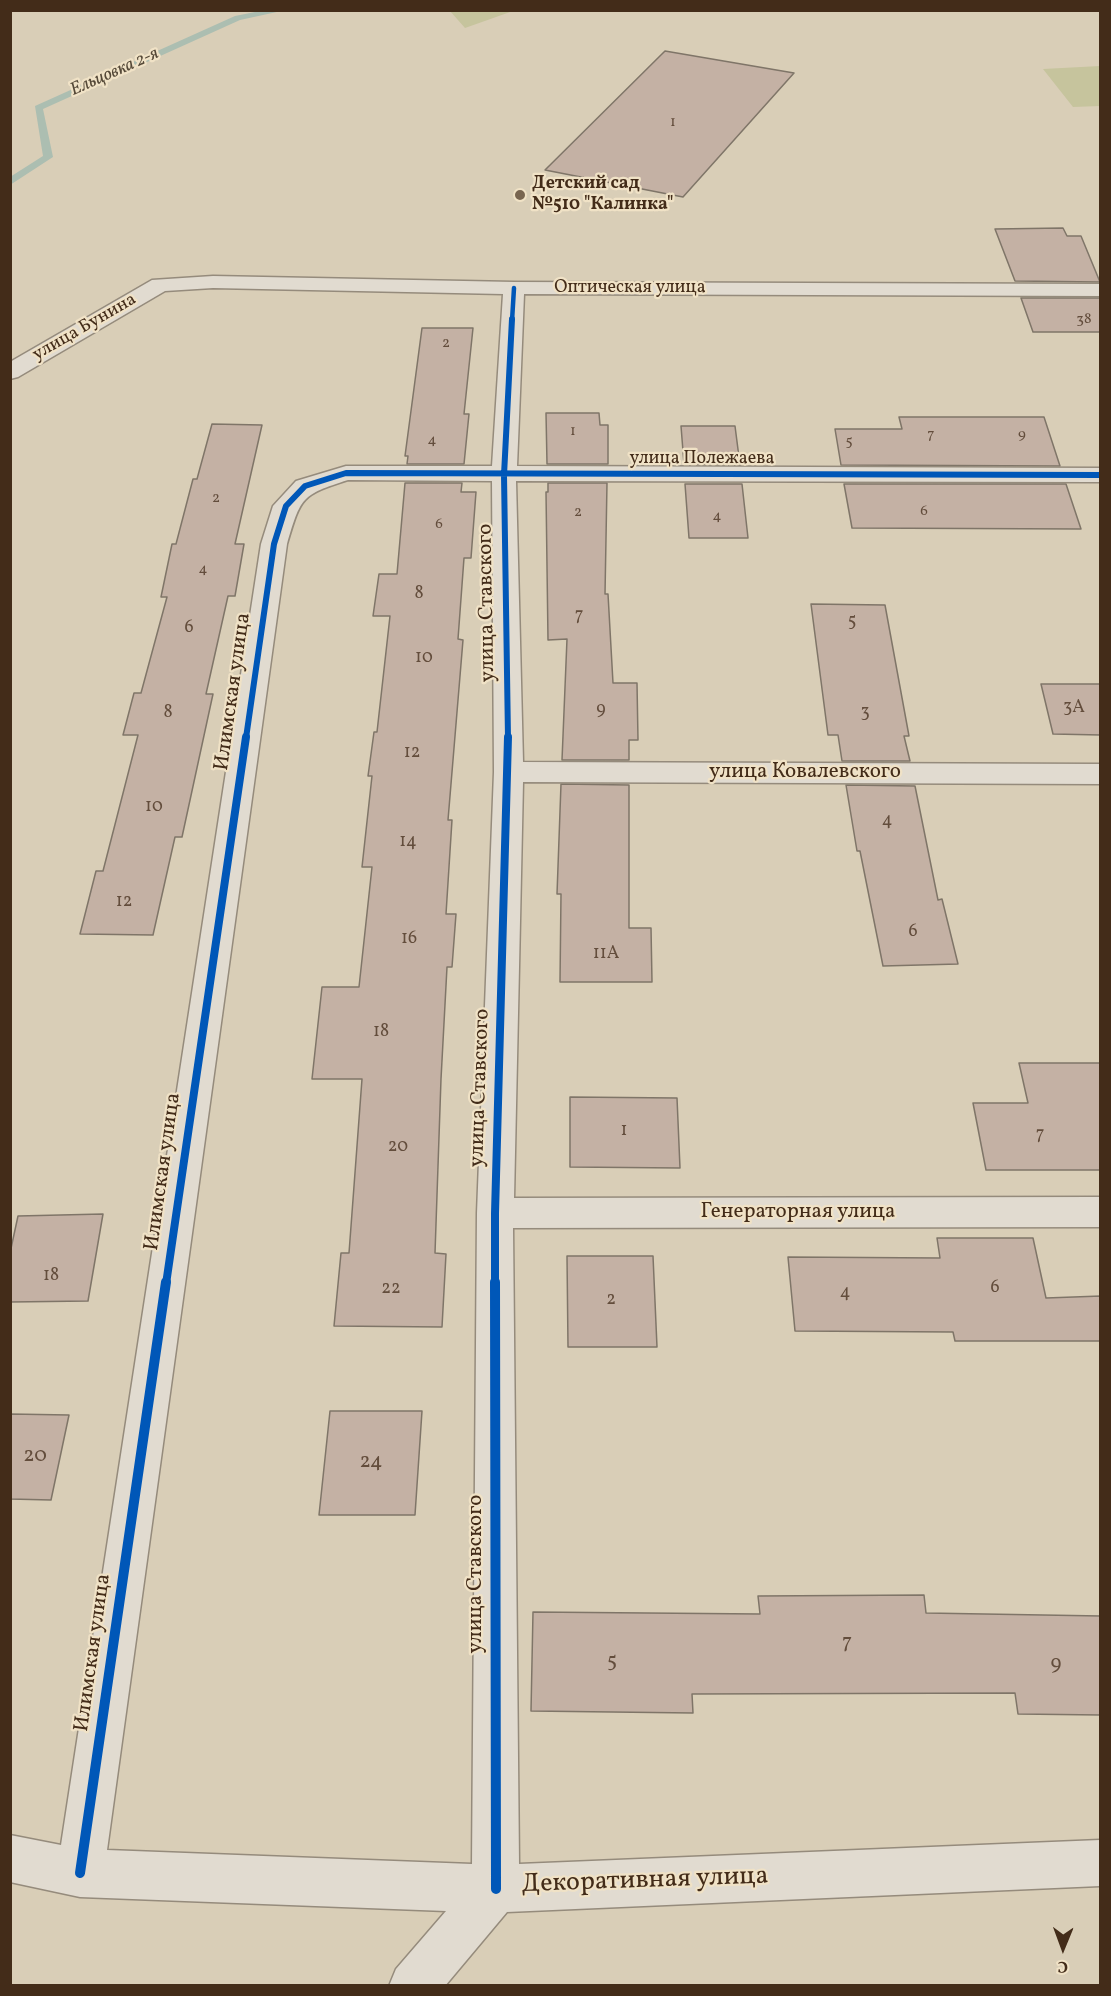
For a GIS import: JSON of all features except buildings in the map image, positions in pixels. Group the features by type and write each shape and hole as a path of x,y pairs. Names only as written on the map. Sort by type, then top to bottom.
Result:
{"street":[{"name":"Оптическая улица","path":"160,285 213,282 514,288 1101,290"},
{"name":"улица Бунина","path":"10,372 160,285"},
{"name":"улица Ставского","path":"495,1888 495,1213 509,772 504,475 514,288"},
{"path":"10,355 61,341"},
{"name":"улица Полежаева","path":"305,486 346,473 1101,475"},
{"name":"Илимская улица","path":"80,1873 274,544 286,506 305,486"},
{"name":"улица Ковалевского","path":"509,772 1101,774"},
{"name":"Генераторная улица","path":"495,1213 1101,1212"},
{"name":"Декоративная улица","path":"10,1858 80,1873 495,1888 1101,1863"},
{"path":"413,1986 495,1888"}],"shaded area":[{"path":"450,11 513,11 465,28"},
{"path":"1100,66 1100,106 1073,107 1043,69"}],"waterway":[{"name":"Ельцовка 2-я","path":"10,182 48,157 38,108 238,18 282,10"}],"cycle path":[{"path":"496,1889 495,1213 509,772 504,475 514,288"},
{"path":"80,1873 274,544 286,506 305,486 346,473 1100,475"}],"place":[{"name":"Детский сад №510 \"Калинка\"","path":"520,195"}]}
